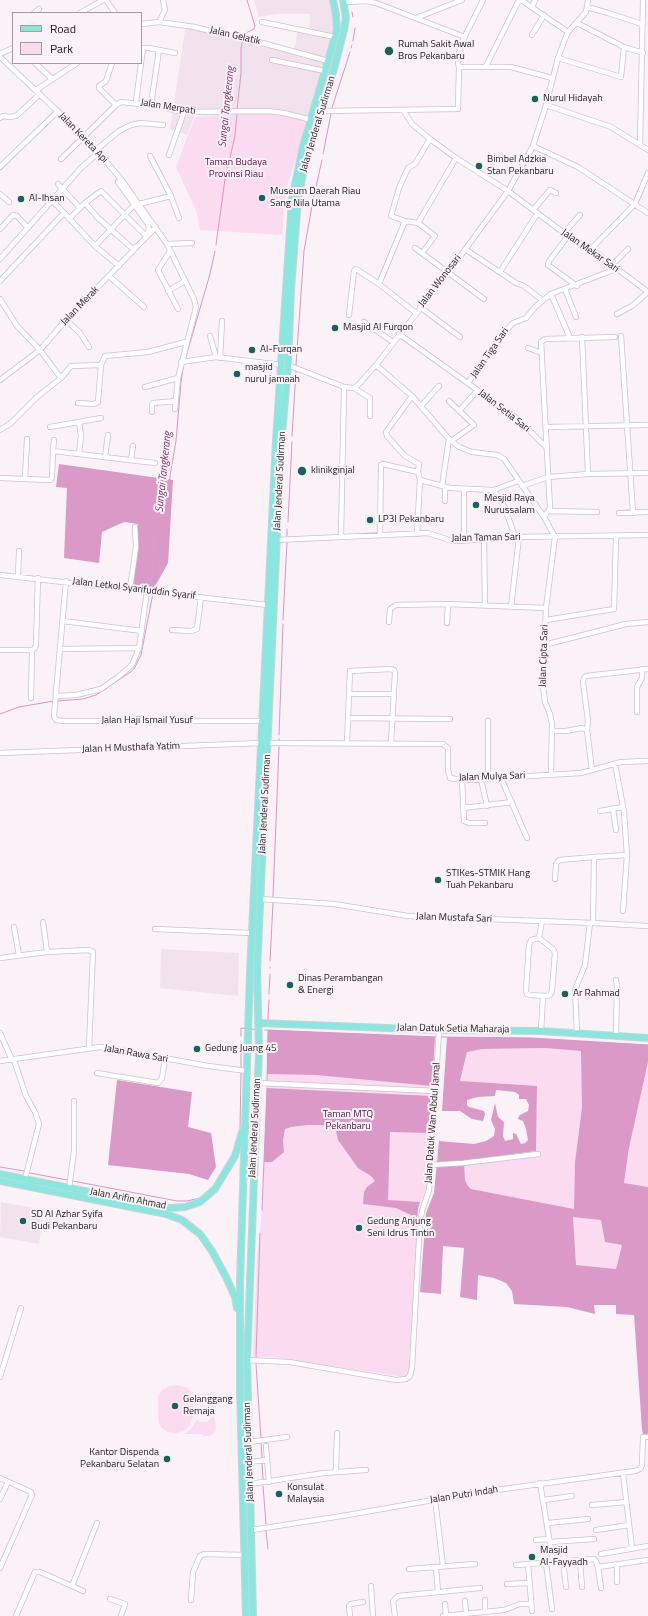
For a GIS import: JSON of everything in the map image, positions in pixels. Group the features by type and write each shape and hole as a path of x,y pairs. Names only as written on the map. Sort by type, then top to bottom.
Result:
{"main road":[{"name":"Jalan Jenderal Sudirman","path":"246,1616 242,1522 240,1317 252,933 258,799 265,743 285,365 288,250 292,199 303,146 312,120 337,30 336,10 333,0"},
{"path":"336,0 336,10"},
{"name":"Jalan Jenderal Sudirman","path":"253,1616 247,1360 251,1229 258,1083 257,971 266,799 265,743 262,721 276,440 285,365 298,200 304,169 344,30 346,18 343,1"},
{"path":"258,799 266,799"},
{"name":"Jalan Datuk Setia Maharaja","path":"258,1023 439,1035 541,1031 648,1038"},
{"name":"Jalan Arifin Ahmad","path":"0,1174 169,1208 181,1208 196,1204 205,1199 215,1189 227,1170 240,1142 246,1111"},
{"name":"Jalan Arifin Ahmad","path":"0,1181 166,1214 182,1220 200,1234 212,1251 230,1286 240,1317"},
{"path":"243,1215 252,1216"},
{"path":"242,1228 251,1229"},
{"path":"242,1522 251,1522"}],"street":[{"path":"82,12 103,0"},
{"path":"106,0 114,12"},
{"path":"160,22 164,10 163,0"},
{"path":"416,18 462,0"},
{"path":"320,111 458,109 460,67 458,63 460,46 483,0"},
{"path":"486,66 520,0 568,32 584,15 588,0"},
{"path":"532,7 535,0"},
{"path":"640,145 644,50 642,24 643,0"},
{"path":"343,1 371,2 464,36"},
{"path":"587,7 642,24"},
{"path":"35,12 39,9"},
{"path":"532,35 544,15"},
{"name":"Jalan Gelatik","path":"142,24 160,22 195,27 248,39 328,61"},
{"path":"262,22 335,38"},
{"path":"576,23 624,47 644,50"},
{"name":"Jalan Wonosari","path":"354,388 376,365 448,273 508,191 533,146 546,105 558,58 568,32"},
{"path":"558,58 621,77 624,47"},
{"path":"0,54 12,48"},
{"path":"142,49 175,53"},
{"path":"151,105 159,50"},
{"name":"Jalan Kereta Api","path":"0,57 84,136 121,179 137,204 156,227 167,244 196,306 181,362 175,409"},
{"path":"272,60 325,71"},
{"path":"36,64 52,79"},
{"path":"36,90 75,64"},
{"path":"61,159 116,105 99,87 106,81 112,64"},
{"path":"136,102 141,64"},
{"path":"460,67 511,67 552,78"},
{"path":"0,118 5,116 16,116 40,94"},
{"name":"Jalan Merpati","path":"116,105 122,102 136,102 184,112 243,112 254,110 284,113 312,120"},
{"path":"546,105 611,127 648,150"},
{"name":"Jalan Mekar Sari","path":"403,110 412,124 430,139 456,158 508,191 566,235 591,249 648,292"},
{"path":"0,167 58,111"},
{"path":"169,155 184,112"},
{"path":"0,259 80,169 119,131 131,125 163,125"},
{"path":"422,253 435,236 418,222 407,221 392,216 396,200 408,168 415,164 430,139"},
{"path":"533,146 578,166 648,213"},
{"path":"150,156 171,196 179,218"},
{"path":"418,222 456,158"},
{"path":"591,249 634,204 648,173"},
{"path":"85,203 97,217 133,249 149,230 149,225 137,204 118,182"},
{"path":"58,184 80,208"},
{"path":"500,272 535,212 550,190 556,193"},
{"path":"70,219 85,203 101,191 145,235"},
{"path":"0,194 9,202"},
{"path":"95,246 137,204 171,196"},
{"path":"52,200 95,246 119,266"},
{"path":"0,281 64,213"},
{"path":"0,229 14,215 28,228"},
{"path":"576,286 548,265 549,261 580,215"},
{"path":"379,284 407,221"},
{"name":"Jalan Merak","path":"0,380 40,350 66,320 156,227"},
{"path":"167,244 192,243"},
{"path":"415,248 484,299"},
{"path":"465,248 500,272 524,286 542,300"},
{"path":"612,265 628,249"},
{"path":"170,251 158,270 178,309"},
{"name":"Jalan Tiga Sari","path":"468,383 508,326 528,316 542,300 552,294 576,286 616,269"},
{"path":"349,315 354,271 358,270 379,284 416,313"},
{"path":"109,276 144,307"},
{"path":"168,291 185,281"},
{"path":"565,289 576,317"},
{"path":"617,314 632,306 648,292"},
{"path":"552,294 570,338"},
{"path":"0,299 17,326 40,350 61,378"},
{"path":"420,307 460,337"},
{"path":"66,320 80,333 89,347"},
{"path":"218,358 222,321"},
{"path":"364,322 393,342"},
{"name":"Jalan Setia Sari","path":"399,334 518,419 547,448"},
{"path":"210,336 218,358"},
{"path":"621,336 629,473 633,513"},
{"path":"582,337 588,474"},
{"path":"544,517 549,511 541,342 545,338 615,337"},
{"path":"78,403 94,404 98,402 101,366 104,357 148,352 186,342"},
{"path":"528,348 542,353"},
{"path":"181,362 218,358 285,365 344,387 354,388 370,398 370,416"},
{"path":"376,365 412,396 450,440 468,451 502,457 544,517 556,537"},
{"path":"0,430 10,424 36,397 61,378 70,367 101,366"},
{"path":"145,387 178,378"},
{"path":"421,406 439,386"},
{"path":"341,536 344,387"},
{"path":"460,411 477,390"},
{"path":"412,396 386,432 387,436 405,456 420,464 418,472 420,480 417,534"},
{"path":"152,412 153,403 176,401"},
{"path":"445,501 443,486 450,440 474,425 449,401"},
{"path":"50,427 101,418"},
{"path":"78,454 81,436 79,422"},
{"path":"546,427 586,425 648,425"},
{"path":"105,457 108,435"},
{"path":"25,479 26,439"},
{"path":"0,478 45,481 52,478 54,440"},
{"path":"131,460 133,446"},
{"path":"53,451 155,463"},
{"path":"380,535 381,466 383,464 418,472"},
{"path":"522,486 548,477 588,474 648,473"},
{"path":"420,480 443,486 464,489 494,490 518,481"},
{"path":"464,489 464,540"},
{"path":"494,490 505,508 517,537 510,607"},
{"path":"549,511 597,512"},
{"path":"619,513 648,512"},
{"path":"130,589 136,547 135,527"},
{"name":"Jalan Taman Sari","path":"276,540 341,536 417,534 433,534 452,541 517,537 648,535"},
{"path":"546,620 614,609 616,536"},
{"name":"Jalan Cipta Sari","path":"551,774 553,731 550,714 543,695 544,645 546,608 556,537"},
{"path":"484,539 485,605"},
{"path":"18,576 19,551"},
{"name":"Jalan Letkol Syarifuddin Syarif","path":"0,575 38,578 268,605"},
{"path":"31,698 32,650 35,648 36,644 38,578"},
{"name":"Jalan Haji Ismail Yusuf","path":"66,582 55,718 60,721 262,721"},
{"path":"56,696 94,691 107,685 132,665 139,648 148,591"},
{"path":"172,630 197,629 201,597"},
{"path":"389,622 390,609 396,605 448,604 546,608"},
{"path":"447,623 448,604"},
{"path":"63,621 142,631"},
{"path":"544,645 626,624 648,622"},
{"path":"60,649 139,648"},
{"path":"0,650 32,650"},
{"path":"347,743 350,671 390,669 394,670 395,673 391,743"},
{"path":"592,770 587,730 588,721 583,682 584,678 586,676 648,669"},
{"path":"637,712 637,687 641,682 642,670"},
{"path":"350,694 394,694"},
{"path":"349,718 450,719"},
{"path":"488,721 488,779"},
{"path":"553,731 566,731 582,728 587,730"},
{"name":"Jalan Mulya Sari","path":"265,743 391,743 445,745 448,748 448,770 450,778 462,780 581,773 629,761 648,761"},
{"name":"Jalan H Musthafa Yatim","path":"0,753 265,743"},
{"path":"615,764 623,807 627,855 623,911"},
{"path":"501,778 527,838"},
{"path":"481,779 487,806"},
{"path":"462,780 463,818 465,822 485,823"},
{"path":"463,808 512,802"},
{"path":"600,811 623,807"},
{"path":"613,809 616,830"},
{"path":"555,879 556,864 559,860 627,855"},
{"path":"577,1033 575,990 585,965 591,923 594,857"},
{"name":"Jalan Mustafa Sari","path":"260,899 334,904 408,916 648,926"},
{"path":"539,938 542,921"},
{"path":"43,922 47,952"},
{"path":"14,927 19,955"},
{"path":"155,929 252,933"},
{"path":"539,938 553,949 555,956 552,992 549,995 543,996 530,995 527,994 526,991 529,945 531,940 539,938"},
{"path":"0,958 47,952 89,950 93,952 89,1048"},
{"path":"616,980 616,1036"},
{"path":"541,1031 543,996"},
{"path":"0,1033 13,1060 26,1096 36,1112 39,1124 25,1179"},
{"name":"Jalan Datuk Wan Abdul Jamal","path":"247,1360 289,1362 396,1380 406,1379 410,1376 412,1367 420,1222 428,1190 431,1165 439,1035"},
{"name":"Jalan Rawa Sari","path":"0,1061 89,1048 115,1049 165,1059 248,1071"},
{"path":"97,1073 158,1083 162,1078 165,1059"},
{"path":"258,1083 436,1091"},
{"path":"69,1188 74,1151 74,1101"},
{"path":"431,1165 463,1163 538,1154"},
{"path":"0,1377 20,1308"},
{"path":"336,1472 337,1433"},
{"path":"249,1442 288,1437"},
{"name":"Jalan Putri Indah","path":"252,1530 540,1483 623,1474 640,1469 643,1437 648,1437"},
{"path":"266,1446 269,1482"},
{"path":"249,1462 267,1460"},
{"path":"250,1484 336,1472 366,1470"},
{"path":"623,1474 632,1548"},
{"path":"0,1478 31,1492 32,1495 0,1568"},
{"path":"0,1499 8,1482"},
{"path":"540,1483 548,1523 553,1562"},
{"path":"544,1500 572,1496"},
{"path":"435,1499 443,1566"},
{"path":"592,1505 626,1502"},
{"path":"548,1523 588,1519"},
{"path":"72,1586 97,1523"},
{"path":"596,1530 629,1525"},
{"path":"536,1540 594,1539"},
{"path":"601,1554 648,1546"},
{"path":"0,1554 5,1556"},
{"path":"191,1600 193,1572 200,1556 208,1554 244,1555"},
{"path":"516,1565 594,1559 598,1567 601,1588"},
{"path":"580,1560 582,1587"},
{"path":"598,1567 648,1560"},
{"path":"563,1561 566,1587"},
{"path":"546,1563 552,1609"},
{"path":"409,1569 475,1564"},
{"path":"528,1564 532,1611"},
{"path":"617,1565 618,1582"},
{"path":"436,1567 438,1592"},
{"path":"16,1616 35,1572 40,1572 83,1591"},
{"path":"507,1584 529,1583"},
{"path":"371,1586 374,1616"},
{"path":"395,1616 393,1602 396,1598 401,1596 480,1588"},
{"path":"110,1599 125,1604 121,1616"},
{"path":"485,1600 485,1611"},
{"path":"465,1601 466,1613"},
{"path":"350,1616 349,1606 351,1604 363,1602"},
{"path":"445,1604 446,1616 504,1610 520,1604 532,1604"}],"shaded area":[{"path":"254,0 331,0 337,22 312,112 307,119 249,112 195,115 187,135 170,129 186,24 294,50 298,30 309,32 310,14 277,14 259,17"},
{"name":"LP3I Pekanbaru","path":"365,515 375,515 375,525 365,525"},
{"path":"161,949 239,953 238,996 160,988"},
{"path":"1,1202 44,1210 39,1244 0,1237"}],"green space":[{"name":"Taman Budaya Provinsi Riau","path":"249,112 274,112 306,119 300,146 286,188 282,235 200,230 197,213 176,167 195,117"},
{"path":"59,464 173,480 168,563 153,590 132,587 138,524 124,522 102,532 99,563 64,558 67,488 56,487"},
{"name":"Taman MTQ Pekanbaru","path":"268,1030 435,1037 426,1189 418,1209 410,1372 404,1377 271,1357 253,1357 257,1258 263,1195"},
{"path":"268,1030 435,1037 432,1086 316,1075 267,1074"},
{"path":"447,1037 532,1038 648,1045 648,1062 629,1148 624,1183 648,1187 648,1436 643,1435 642,1429 634,1315 616,1314 616,1305 594,1305 595,1314 567,1307 514,1304 512,1291 506,1283 494,1278 478,1275 477,1300 460,1297 464,1248 443,1246 441,1294 420,1292 426,1213 434,1193 439,1141 474,1144 486,1141 494,1136 495,1129 491,1120 495,1103 498,1117 504,1122 503,1136 505,1141 513,1139 513,1133 516,1134 521,1144 528,1140 523,1121 518,1118 520,1115 528,1111 529,1105 526,1099 519,1099 519,1095 515,1092 496,1090 495,1096 478,1097 467,1100 467,1105 469,1107 484,1111 485,1114 483,1121 472,1119 460,1111 442,1111","holes":["545,1048 581,1051 582,1107 575,1162 574,1209 471,1189 465,1180 464,1161 536,1151 537,1086 460,1081 467,1052 482,1049","573,1217 601,1220 605,1242 622,1245 616,1269 576,1265"]},
{"path":"545,1048 582,1051 582,1107 575,1162 574,1209 471,1189 468,1187 465,1180 463,1161 536,1151 537,1087 460,1081 467,1052 482,1049"},
{"path":"648,1062 648,1187 624,1184 629,1148"},
{"path":"117,1080 192,1092 188,1127 211,1133 216,1167 208,1180 189,1174 108,1165"},
{"path":"267,1088 431,1096 429,1133 390,1132 388,1200 420,1202 417,1218 396,1208 363,1204 364,1192 367,1187 375,1181 371,1176 358,1168 338,1140 335,1126 307,1125 285,1129 283,1140 284,1152 272,1162 264,1162"},
{"path":"573,1217 601,1219 605,1242 622,1245 616,1269 576,1265"},
{"name":"Gelanggang Remaja","path":"178,1385 188,1388 193,1396 193,1416 190,1425 184,1431 176,1433 168,1432 159,1424 158,1397 162,1390 169,1386"},
{"path":"190,1391 200,1394 207,1394 208,1392 211,1394 215,1407 205,1403 199,1403 196,1406 194,1405 194,1396"},
{"path":"213,1416 215,1419 216,1428 215,1432 210,1436 203,1436 203,1434 183,1434 190,1430 197,1420 207,1422"}],"waterway":[{"name":"Sungai Tangkerang","path":"243,36 254,29 255,26 247,0"},
{"path":"352,12 353,17"},
{"path":"353,41 355,28"},
{"name":"Sungai Tangkerang","path":"237,110 241,73 241,48 243,39"},
{"path":"332,108 350,52"},
{"name":"Sungai Tangkerang","path":"216,245 225,179 235,136 237,113"},
{"path":"323,154 331,114"},
{"path":"313,200 322,160"},
{"path":"296,365 304,251 312,206"},
{"name":"Sungai Tangkerang","path":"185,360 210,274 215,251"},
{"name":"Sungai Tangkerang","path":"153,590 157,575 158,537 167,520 170,476 176,441 184,363"},
{"path":"292,436 296,371"},
{"path":"288,522 292,442"},
{"path":"287,529 287,536"},
{"path":"283,620 287,542"},
{"name":"Sungai Tangkerang","path":"57,701 83,699 96,695 132,671 141,655 153,593"},
{"path":"279,735 283,624"},
{"name":"Sungai Tangkerang","path":"0,714 19,707 54,701"},
{"path":"273,897 279,747"},
{"path":"270,961 273,903"},
{"path":"269,994 270,974"},
{"path":"268,1020 269,1000"},
{"path":"241,1036 241,1028 246,1029"},
{"path":"251,1029 257,1030"},
{"path":"265,1030 438,1037"},
{"path":"267,1081 268,1031"},
{"path":"441,1037 532,1038 648,1045"},
{"path":"241,1043 241,1067"},
{"path":"240,1129 241,1073"},
{"path":"262,1210 267,1088"},
{"path":"0,1167 24,1171"},
{"path":"30,1173 67,1180"},
{"path":"73,1181 177,1201 187,1201 200,1198"},
{"path":"256,1357 260,1233"},
{"path":"256,1364 261,1439"},
{"path":"261,1442 262,1458"},
{"path":"262,1462 263,1479"},
{"path":"263,1486 266,1524"},
{"path":"266,1531 268,1549"}],"place":[{"name":"Rumah Sakit Awal Bros Pekanbaru","path":"389,51"},
{"name":"Nurul Hidayah","path":"535,99"},
{"name":"Bimbel Adzkia Stan Pekanbaru","path":"479,166"},
{"name":"Museum Daerah Riau Sang Nila Utama","path":"262,198"},
{"name":"Al-Ihsan","path":"21,199"},
{"name":"Masjid Al Furqon","path":"335,328"},
{"name":"Al-Furqan","path":"252,350"},
{"name":"masjid nurul jamaah","path":"237,374"},
{"name":"klinikginjal","path":"302,471"},
{"name":"Mesjid Raya Nurussalam","path":"476,505"},
{"name":"LP3I Pekanbaru","path":"370,520"},
{"name":"STIKes-STMIK Hang Tuah Pekanbaru","path":"438,880"},
{"name":"Dinas Perambangan & Energi","path":"290,985"},
{"name":"Ar Rahmad","path":"565,994"},
{"name":"Gedung Juang 45","path":"197,1049"},
{"name":"SD Al Azhar Syifa Budi Pekanbaru","path":"23,1221"},
{"name":"Gedung Anjung Seni Idrus Tintin","path":"359,1228"},
{"name":"Gelanggang Remaja","path":"175,1406"},
{"name":"Kantor Dispenda Pekanbaru Selatan","path":"167,1459"},
{"name":"Konsulat Malaysia","path":"279,1494"},
{"name":"Masjid Al-Fayyadh","path":"532,1557"}]}
